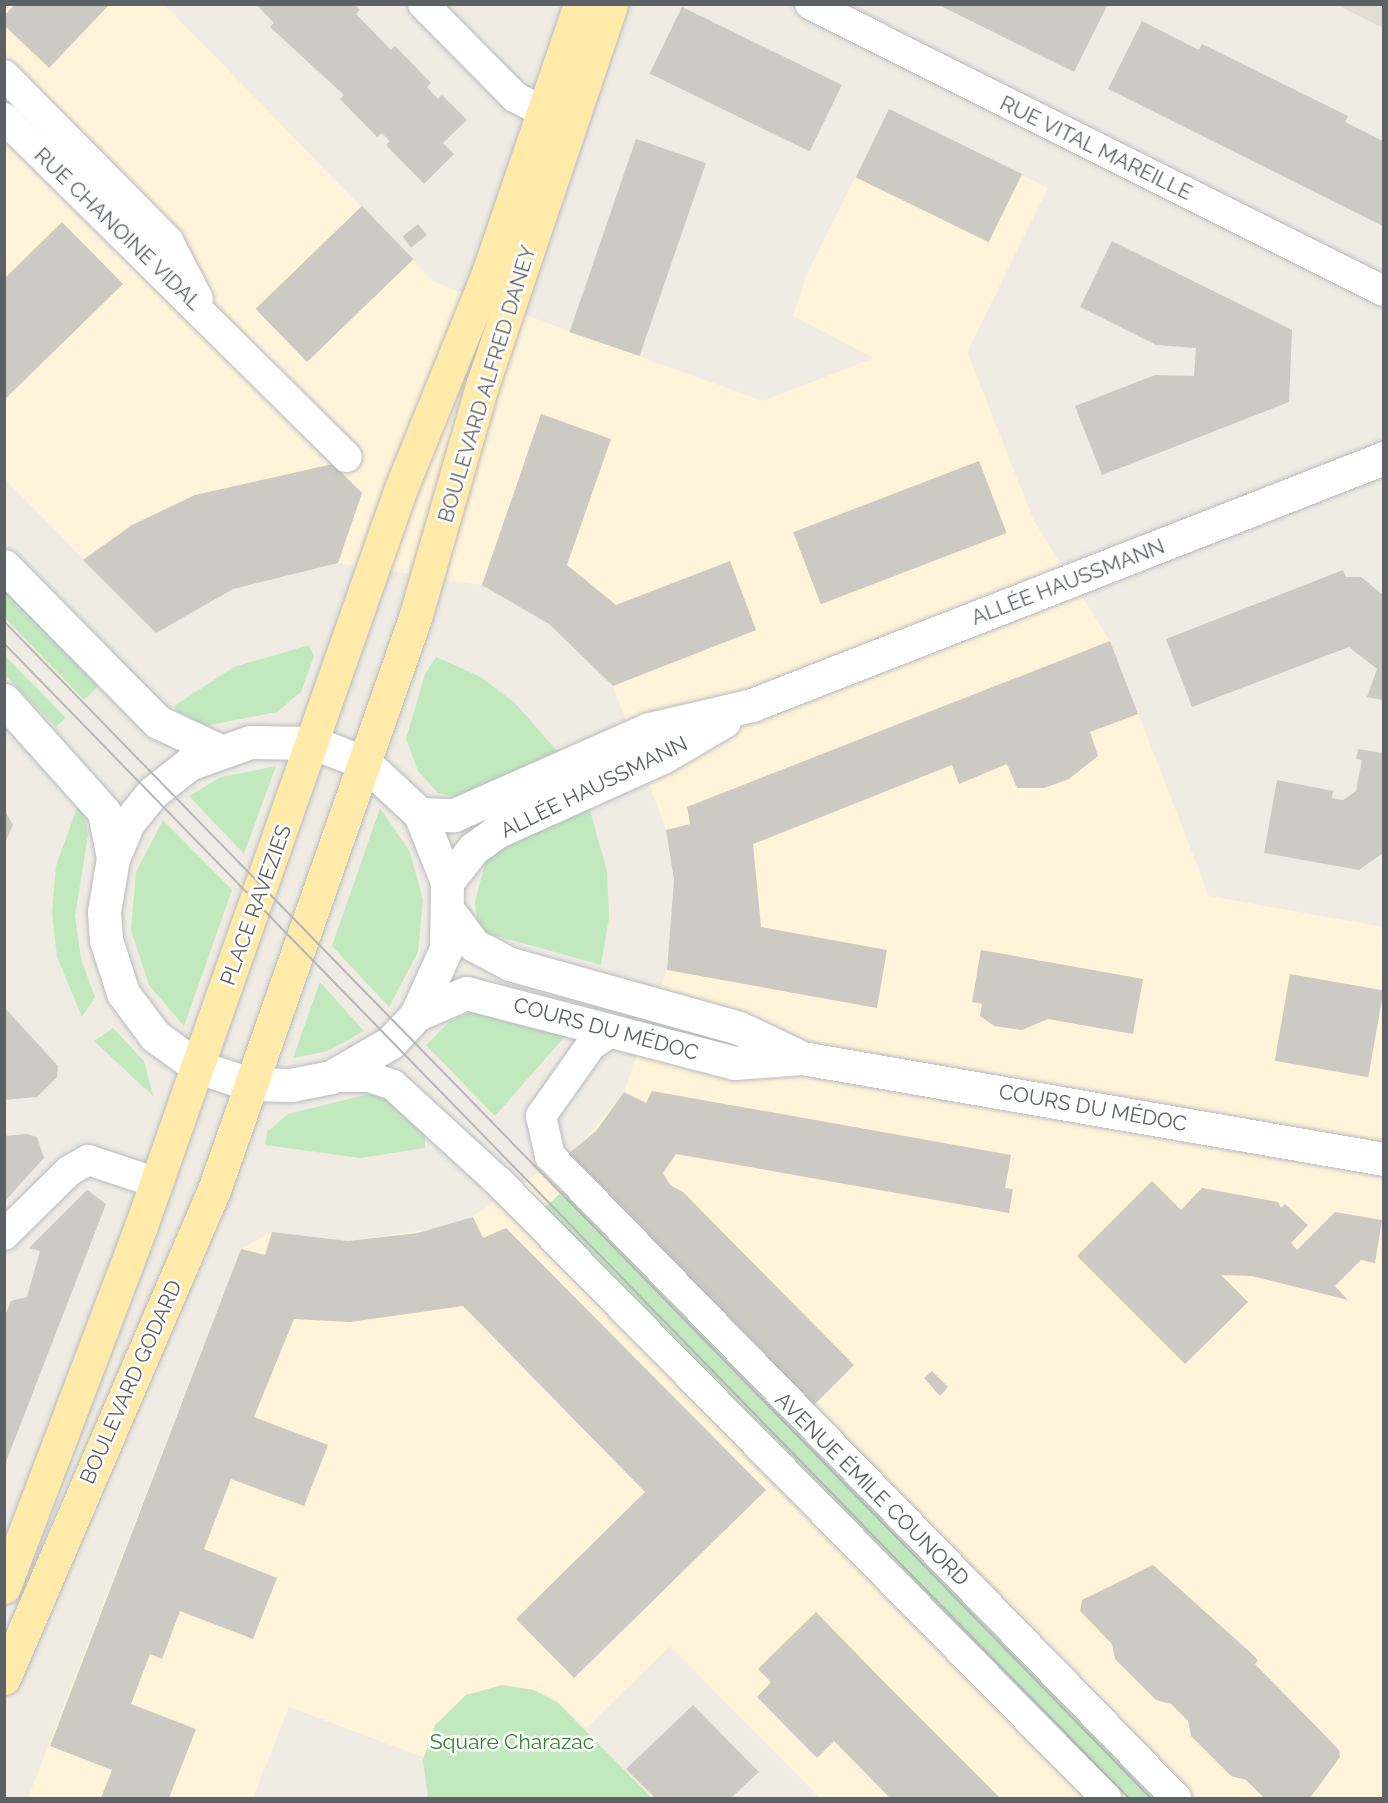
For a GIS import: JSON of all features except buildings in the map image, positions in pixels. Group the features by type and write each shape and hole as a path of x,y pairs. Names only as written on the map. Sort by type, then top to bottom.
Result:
{"main road":[{"name":"BOULEVARD ALFRED DANEY","path":"314,743 400,491 487,276 580,4"},
{"name":"BOULEVARD ALFRED DANEY","path":"365,763 444,529 515,284 611,4"},
{"name":"ALLÉE HAUSSMANN","path":"420,814 454,815 650,729 752,705 1383,459"},
{"path":"4,566 158,722 218,750"},
{"path":"4,700 104,812 113,858"},
{"name":"ALLÉE HAUSSMANN","path":"449,898 473,849 496,832 661,758 752,705"},
{"path":"271,740 314,743 365,763 420,814 449,898 434,984 416,1016 390,1043 331,1077 291,1085 250,1083 198,1067 155,1036 123,993 112,967 104,912 113,858 129,823 152,793 189,764 218,750 271,740"},
{"name":"PLACE RAVEZIES","path":"198,1067 314,743"},
{"path":"250,1083 365,763"},
{"name":"COURS DU MÉDOC","path":"449,898 474,945 510,964 739,1028 802,1058"},
{"name":"COURS DU MÉDOC","path":"416,1016 466,993 609,1033 734,1063 802,1058 1383,1159"},
{"name":"BOULEVARD GODARD","path":"4,1587 198,1067"},
{"name":"BOULEVARD GODARD","path":"4,1678 78,1499 192,1248 250,1083"}],"street":[{"path":"423,4 515,98 543,112"},
{"name":"RUE VITAL MAREILLE","path":"810,4 1383,291"},
{"name":"RUE CHANOINE VIDAL","path":"4,75 168,241 206,315"},
{"name":"RUE CHANOINE VIDAL","path":"4,118 206,315 346,457"},
{"name":"AVENUE ÉMILE COUNORD","path":"609,1033 591,1045 541,1116 544,1144 568,1179 1176,1798"},
{"path":"331,1077 369,1077 393,1084 530,1213 1106,1798"},
{"path":"4,1235 69,1171 88,1160 155,1182"}],"shaded area":[{"path":"5,5 165,5 434,282 763,401 874,358 793,316 806,276 889,109 1048,188 967,352 1034,521 1110,641 1209,896 1383,927 1383,1798 820,1798 670,1646 586,1728 555,1699 532,1690 426,1758 289,1707 253,1798 28,1798 241,1249 272,1232 348,1241 441,1228 473,1216 578,1147 624,1092 667,970 674,881 666,830 613,686 549,624 504,596 482,585 338,563 233,589 156,633 5,479"},
{"path":"1337,5 1383,5 1383,28"}],"green space":[{"path":"4,588 98,686 84,700 4,617"},
{"path":"309,645 314,656 301,692 277,712 205,726 176,710 174,706 234,667"},
{"path":"4,655 66,718 56,727 5,675"},
{"path":"436,657 479,676 515,703 558,752 457,797 438,793 418,771 406,739 425,674"},
{"path":"276,766 244,854 189,796 221,777"},
{"path":"78,805 83,807 88,835 75,916 81,959 95,997 82,1017 57,957 52,913 56,866"},
{"path":"589,807 607,871 609,918 601,965 486,933 477,920 475,902 486,859 503,845"},
{"path":"380,808 410,852 423,900 418,952 389,1007 332,946"},
{"path":"163,820 232,890 184,1026 149,985 131,930 136,872"},
{"path":"320,982 364,1031 328,1051 293,1058"},
{"path":"474,1011 567,1034 495,1116 426,1045 450,1021"},
{"path":"113,1028 144,1061 153,1096 94,1041"},
{"path":"369,1094 390,1100 425,1132 425,1148 360,1158 265,1145 267,1132 288,1114"},
{"path":"563,1190 1166,1793 1161,1798 1130,1798 542,1211"},
{"name":"Square Charazac","path":"502,1685 534,1690 558,1703 652,1798 428,1798 423,1760 435,1725 466,1695"}],"tram line":[{"path":"4,621 1151,1798"},
{"path":"4,643 1129,1798"}]}
